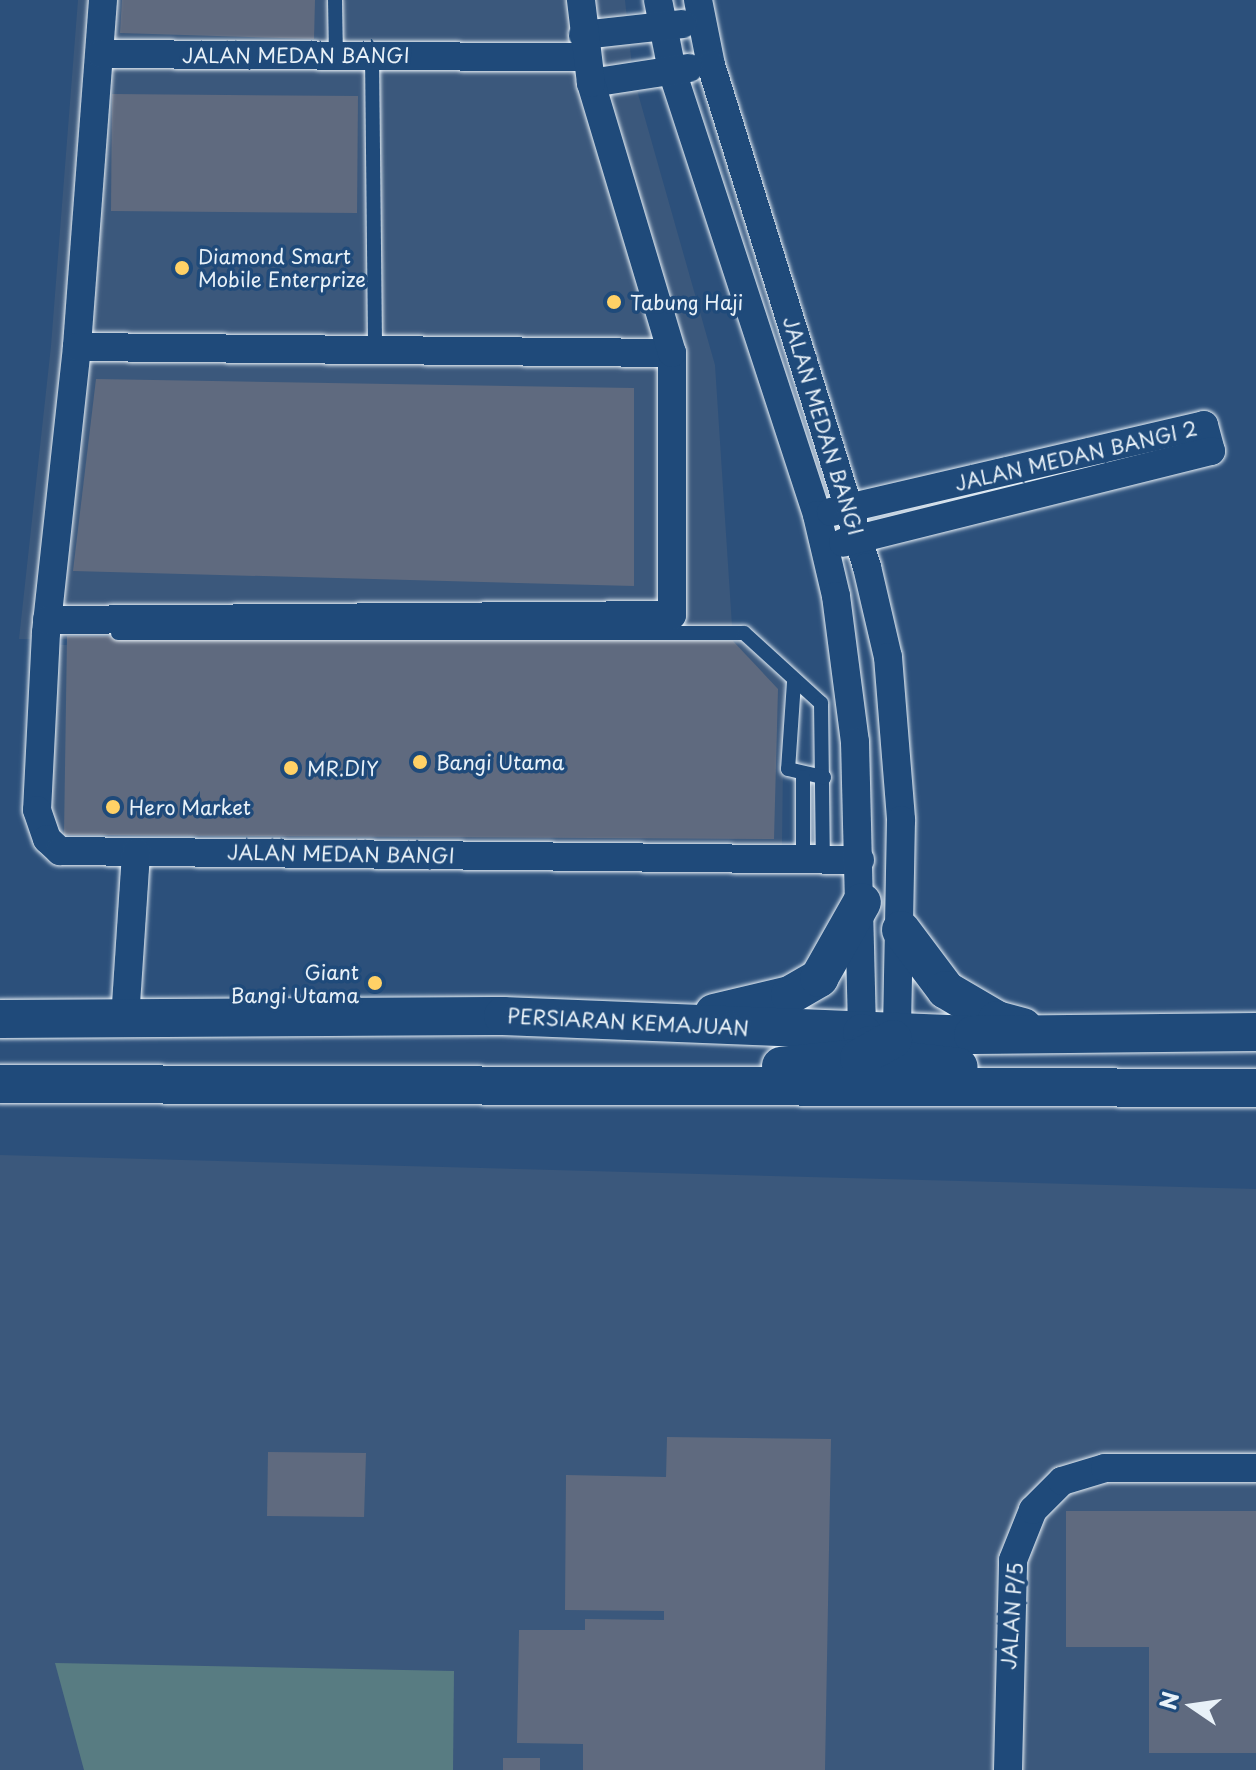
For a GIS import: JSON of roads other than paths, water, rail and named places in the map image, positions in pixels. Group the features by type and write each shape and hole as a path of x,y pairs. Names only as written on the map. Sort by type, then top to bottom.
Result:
{"main road":[{"path":"665,1023 805,987 830,966 862,902"},
{"path":"901,930 946,990 997,1020 1055,1035"},
{"name":"PERSIARAN KEMAJUAN","path":"0,1019 503,1016 665,1023 878,1039 1256,1032"},
{"path":"608,1088 662,1064 814,1066 878,1039 916,1065 1162,1070 1252,1088"},
{"path":"0,1084 1252,1088"}],"street":[{"name":"JALAN MEDAN BANGI","path":"103,0 77,347 46,626 37,810 47,839 60,851 860,860"},
{"path":"46,626 672,615 672,353 587,58 581,0"},
{"name":"JALAN MEDAN BANGI","path":"587,58 660,13 699,11 711,65 849,508 888,657 898,759 901,930 878,1039"},
{"name":"JALAN MEDAN BANGI","path":"660,13 672,71 827,547 847,658 858,791 862,902 878,1039"},
{"name":"JALAN MEDAN BANGI","path":"101,54 587,58 672,71 711,65"},
{"path":"77,347 672,353"},
{"name":"JALAN MEDAN BANGI 2","path":"817,515 1204,425 1211,451 827,547"},
{"path":"125,1019 136,852"},
{"name":"JALAN P/5","path":"1008,1770 1013,1560 1033,1510 1062,1481 1105,1468 1256,1468"}],"lane":[{"path":"335,0 336,55"},
{"path":"372,56 375,350"},
{"path":"46,626 744,633 794,682 821,703 824,784 813,860"},
{"path":"794,682 788,769 824,784 858,791"},
{"path":"803,777 813,860"}],"place":[{"name":"Diamond Smart Mobile Enterprize","path":"182,268"},
{"name":"Tabung Haji","path":"614,302"},
{"name":"Bangi Utama","path":"420,762"},
{"name":"MR.DIY","path":"291,768"},
{"name":"Hero Market","path":"113,807"},
{"name":"Giant Bangi Utama","path":"375,983"}]}
